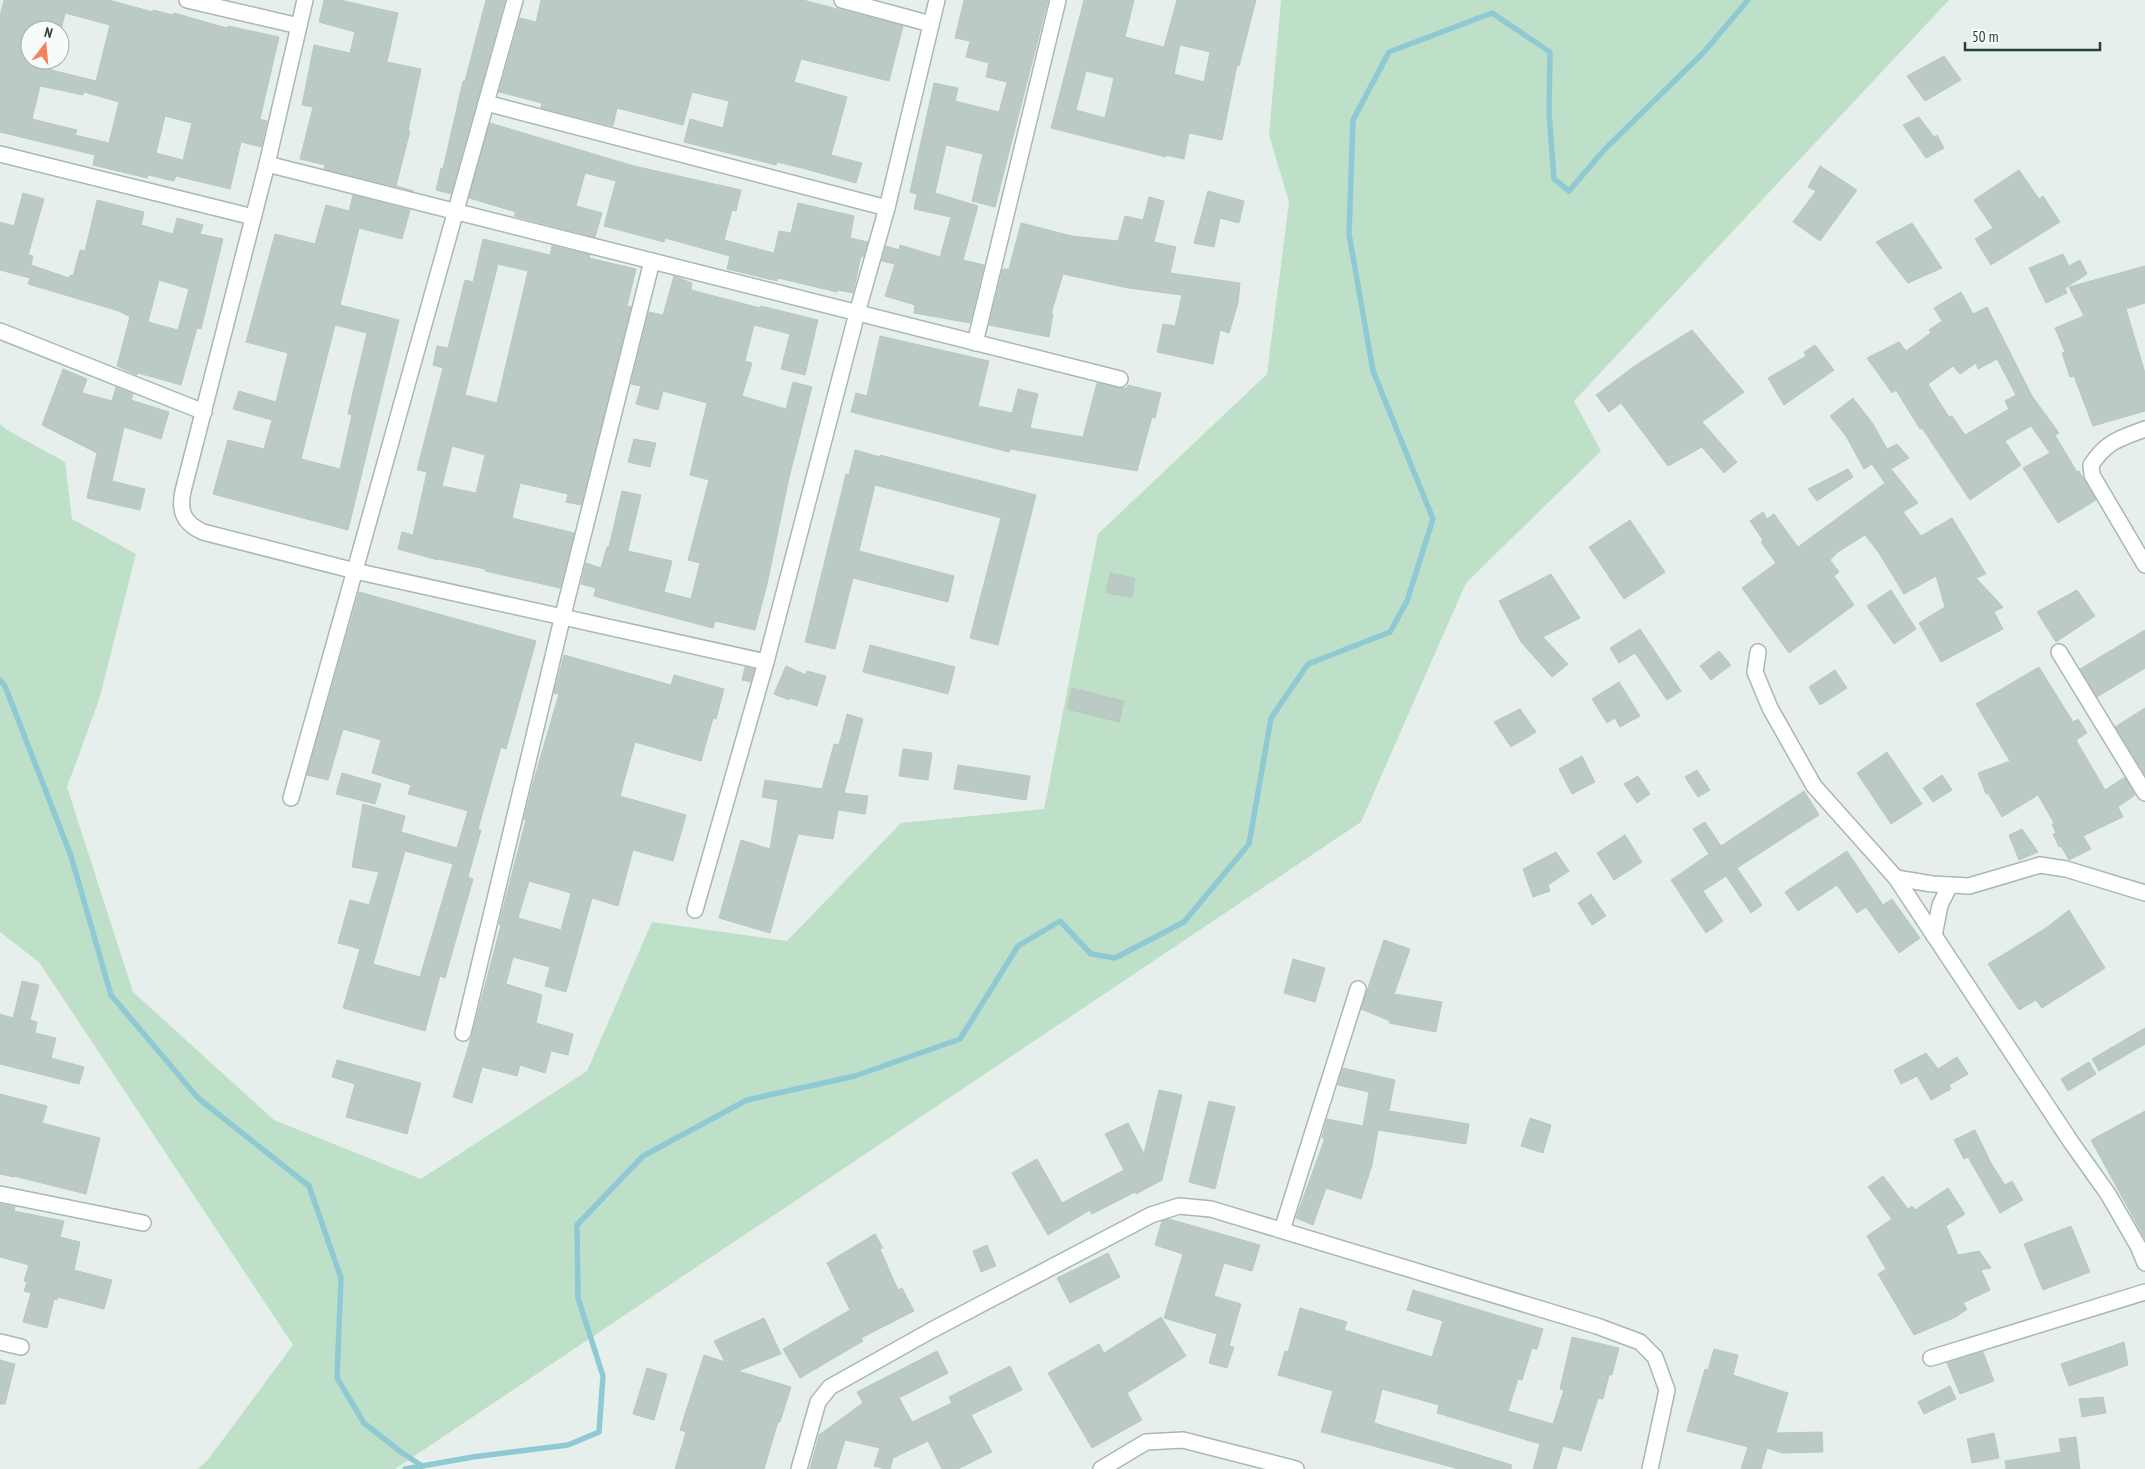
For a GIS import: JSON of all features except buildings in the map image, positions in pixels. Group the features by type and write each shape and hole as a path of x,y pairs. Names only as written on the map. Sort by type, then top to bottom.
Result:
{"street":[{"path":"187,0 299,26"},
{"path":"305,0 267,164 181,503 184,516 192,527 203,532 355,571 562,619 766,662"},
{"path":"291,798 514,0"},
{"path":"842,0 931,24"},
{"path":"695,910 766,662 857,313 887,208 937,0"},
{"path":"976,342 1058,0"},
{"path":"486,103 887,208"},
{"path":"0,154 253,217"},
{"path":"267,164 1120,379"},
{"path":"463,1033 562,619 652,261"},
{"path":"0,331 204,412"},
{"path":"2145,429 2109,443 2091,465 2092,475 2145,565"},
{"path":"1758,652 1755,672 1770,708 1814,786 1896,878 2070,1142 2108,1194 2138,1246 2145,1263"},
{"path":"2058,652 2145,792"},
{"path":"1896,878 1969,886 2040,865 2066,869 2145,893"},
{"path":"1934,936 1940,905 1950,885"},
{"path":"1282,1230 1358,989"},
{"path":"0,1194 143,1223"},
{"path":"799,1469 818,1402 830,1387 932,1330 1151,1215 1179,1206 1211,1209 1588,1323 1640,1342 1655,1358 1667,1390 1650,1469"},
{"path":"1932,1358 2145,1292"},
{"path":"0,1342 21,1347"},
{"path":"1101,1469 1146,1442 1183,1440 1296,1469"}],"green space":[{"path":"1281,0 1949,0 1574,401 1601,451 1466,583 1361,822 395,1469 197,1469 207,1461 293,1345 39,962 0,932 0,424 7,430 65,462 72,519 136,554 99,700 67,787 133,992 274,1120 421,1179 587,1071 652,922 787,941 901,823 1044,809 1098,534 1267,374 1289,202 1269,135"}],"waterway":[{"path":"405,1469 473,1457 568,1445 599,1432 603,1376 578,1298 577,1225 643,1156 747,1100 855,1076 960,1039 1018,946 1060,921 1091,954 1115,958 1184,922 1249,844 1271,718 1308,664 1390,632 1407,601 1433,519 1373,371 1349,234 1353,120 1389,52 1492,13 1550,52 1549,113 1554,179 1569,191 1604,150 1704,52 1748,0"},
{"path":"0,680 5,686 71,856 111,995 198,1098 309,1186 341,1278 337,1378 364,1423 422,1466"}]}
